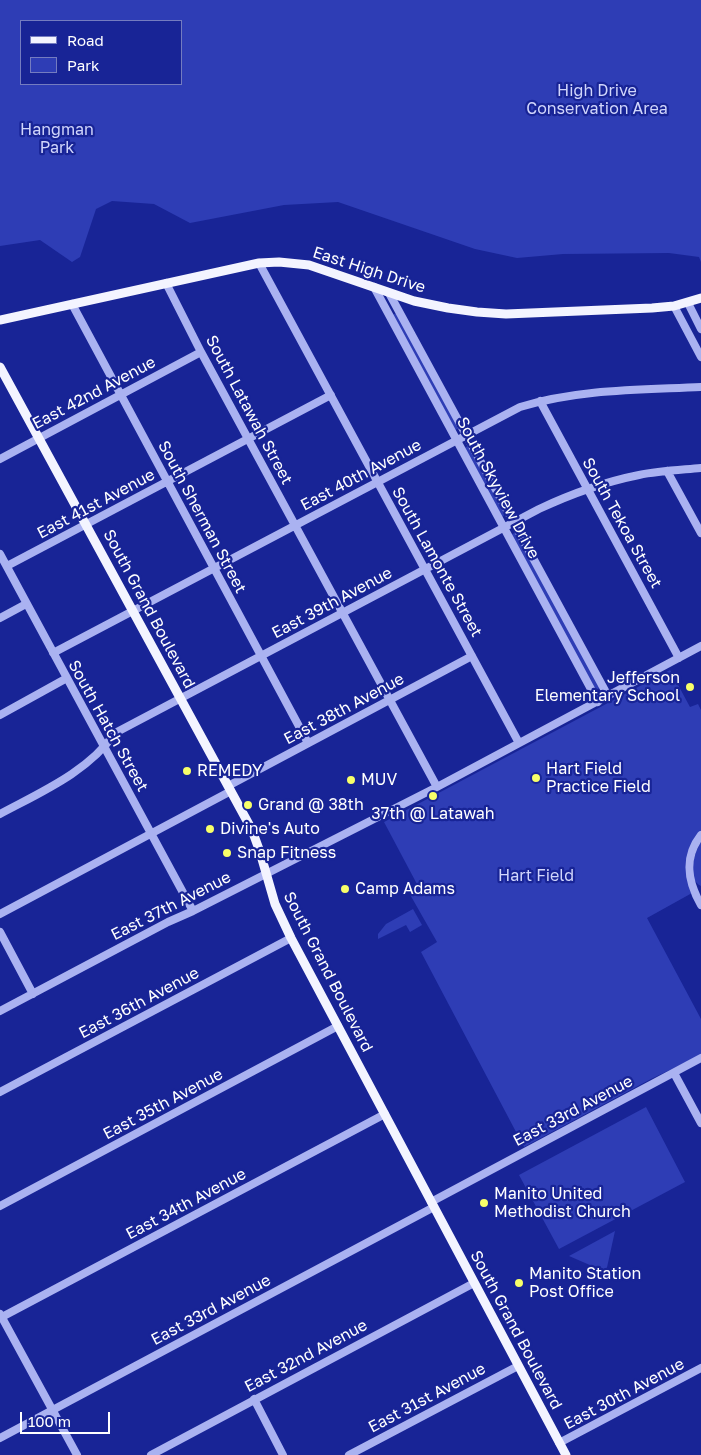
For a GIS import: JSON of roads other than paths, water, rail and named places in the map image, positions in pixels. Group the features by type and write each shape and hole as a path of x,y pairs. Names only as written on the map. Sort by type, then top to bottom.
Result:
{"main road":[{"name":"East High Drive","path":"0,320 259,263 279,262 308,265 414,301 477,312 506,314 674,306 701,298"},
{"name":"South Grand Boulevard","path":"0,367 252,830 275,904 291,938 566,1455"}],"street":[{"name":"South Lamonte Street","path":"259,263 520,743"},
{"name":"South Latawah Street","path":"166,283 201,352 437,787"},
{"name":"South Skyview Drive","path":"374,288 598,702"},
{"name":"South Skyview Drive","path":"389,293 608,696"},
{"path":"688,303 701,329"},
{"name":"South Sherman Street","path":"72,304 308,743"},
{"path":"674,306 701,357"},
{"name":"East 42nd Avenue","path":"0,459 201,352"},
{"name":"East 40th Avenue","path":"53,653 520,407 576,394 701,387"},
{"name":"East 41st Avenue","path":"7,566 330,395"},
{"name":"South Tekoa Street","path":"540,401 679,658"},
{"name":"East 39th Avenue","path":"0,814 72,774 105,748 115,732 513,522 563,498 587,489 639,475 701,468"},
{"path":"667,471 701,533"},
{"name":"South Hatch Street","path":"0,554 193,910"},
{"path":"0,618 26,604"},
{"name":"East 37th Avenue","path":"0,1011 168,922 437,787 701,646"},
{"name":"East 38th Avenue","path":"0,914 152,834 308,743 472,656"},
{"path":"0,715 67,678"},
{"path":"700,900 691,884 689,865 693,848 701,835"},
{"path":"0,932 33,994"},
{"name":"East 36th Avenue","path":"0,1092 291,938"},
{"name":"East 35th Avenue","path":"0,1206 338,1026"},
{"name":"East 33rd Avenue","path":"0,1438 701,1058"},
{"path":"674,1073 701,1123"},
{"name":"East 34th Avenue","path":"1,1316 384,1114"},
{"name":"East 32nd Avenue","path":"151,1455 474,1283"},
{"path":"1,1316 77,1455"},
{"name":"East 31st Avenue","path":"349,1455 518,1366"},
{"name":"East 30th Avenue","path":"559,1443 701,1369"},
{"path":"254,1399 283,1455"}],"place":[{"name":"Jefferson Elementary School","path":"690,687"},
{"name":"REMEDY","path":"187,771"},
{"name":"Hart Field Practice Field","path":"536,778"},
{"name":"MUV","path":"351,780"},
{"name":"37th @ Latawah","path":"433,796"},
{"name":"Grand @ 38th","path":"248,805"},
{"name":"Divine's Auto","path":"210,829"},
{"name":"Snap Fitness","path":"227,853"},
{"name":"Camp Adams","path":"345,889"},
{"name":"Manito United Methodist Church","path":"484,1203"},
{"name":"Manito Station Post Office","path":"519,1283"}],"park label":[{"name":"High Drive Conservation Area","path":"597,100"},
{"name":"Hangman Park","path":"57,139"},
{"name":"Hart Field","path":"536,876"}]}
